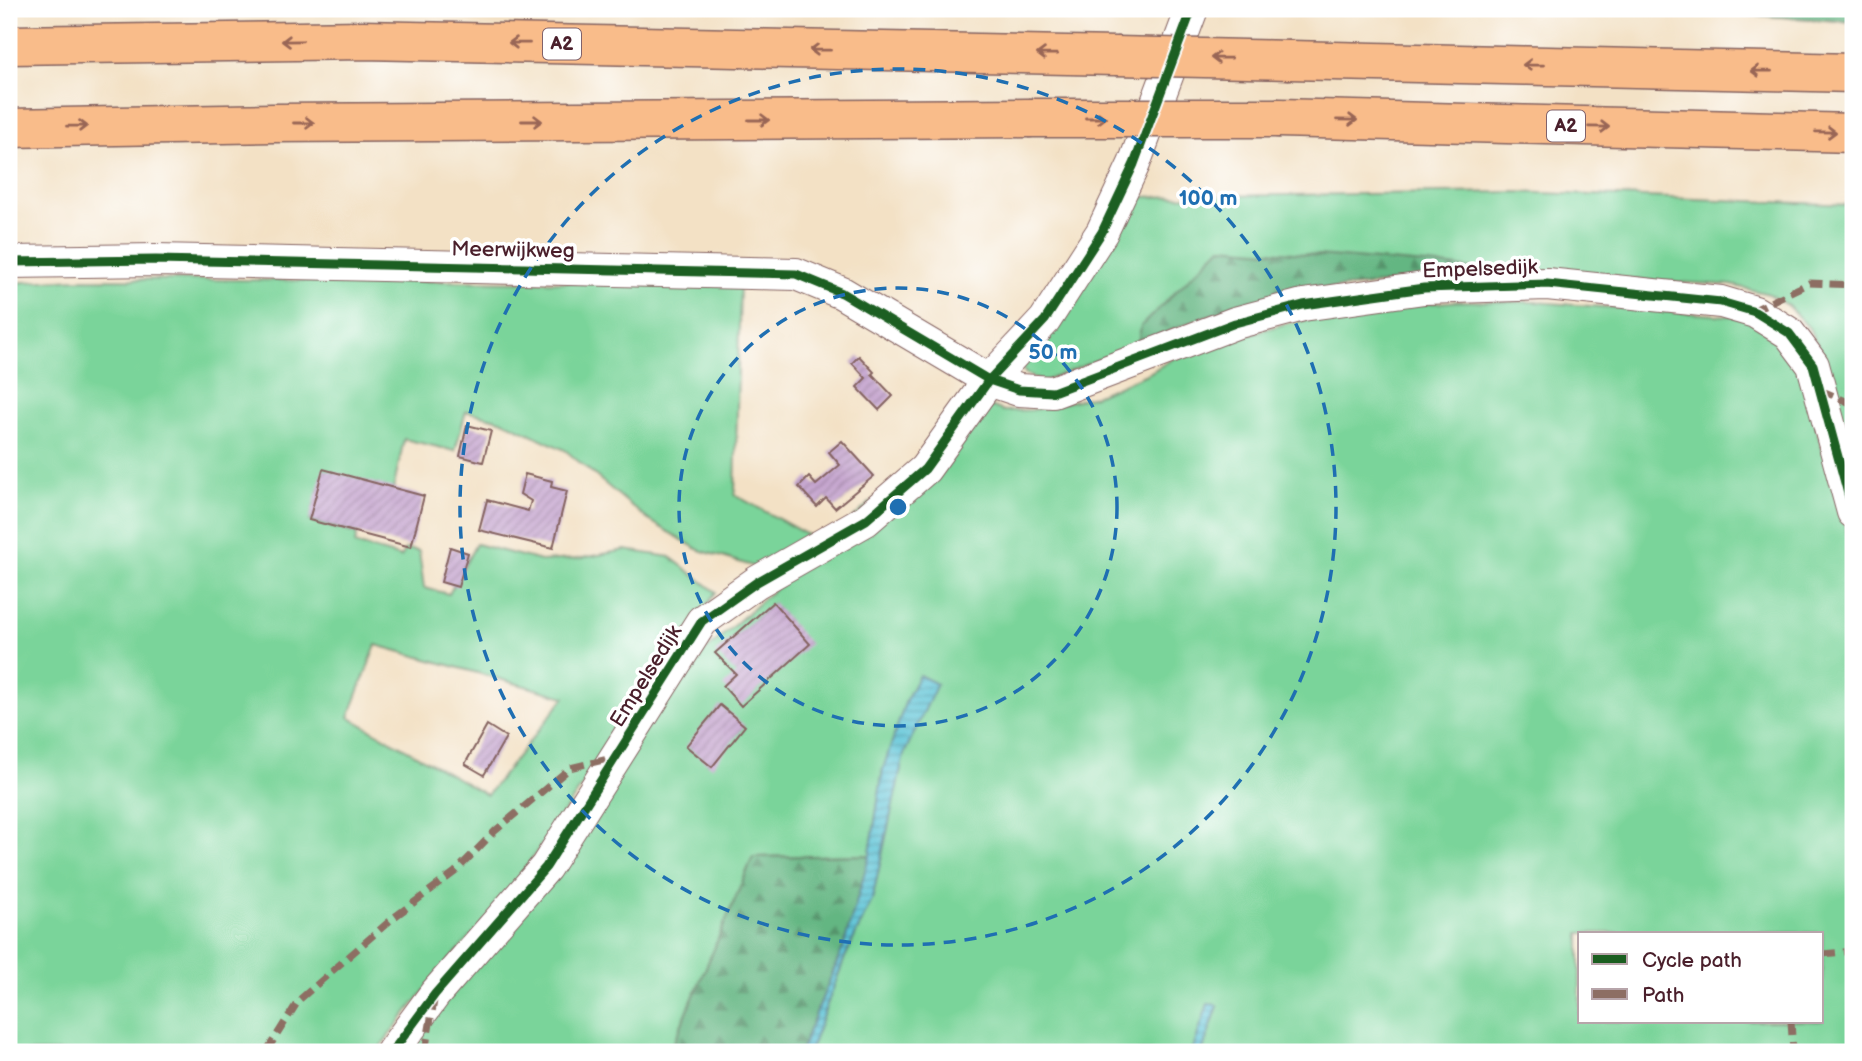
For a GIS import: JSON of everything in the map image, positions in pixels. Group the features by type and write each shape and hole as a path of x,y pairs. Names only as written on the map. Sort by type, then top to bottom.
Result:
{"highway":[{"name":"A2","path":"9,45 363,40 1853,73"},
{"name":"A2","path":"9,128 273,123 1279,118 1853,133"}],"street":[{"name":"Empelsedijk","path":"392,1052 435,994 546,866 702,621 757,582 866,520 925,468 989,380 1045,320 1102,232 1134,164 1192,9"},
{"name":"Meerwijkweg","path":"9,262 170,260 796,274 842,292 989,380"},
{"name":"Empelsedijk","path":"989,380 1018,390 1053,392 1236,323 1303,305 1424,288 1547,284 1721,302 1755,312 1788,332 1813,365 1853,512"}],"green space":[{"path":"1664,9 1853,9 1853,22"},
{"path":"1515,192 1853,205 1853,463 1821,353 1809,328 1788,306 1769,294 1731,285 1501,273 1221,247 1138,344 1042,382 1026,374 1018,362 1132,197"},
{"path":"1221,247 1450,266 1501,273 1295,292 1206,316 1138,344 1141,326"},
{"path":"76,279 740,283 735,495 813,538 762,569 699,550 647,519 565,450 501,420 466,411 455,451 404,439 393,491 324,471 310,521 357,534 355,544 401,557 405,549 419,551 424,588 449,594 476,544 541,561 577,559 625,550 670,557 716,592 502,902 439,972 376,1052 9,1052 9,283","holes":["376,645 565,697 487,795 349,717"]},
{"path":"1460,301 1535,302 1758,318 1796,359 1853,554 1853,1052 1202,1052 1218,1006 1208,1005 1192,1052 809,1052 845,957 872,900 904,754 919,719 883,769 870,855 753,857 670,1052 404,1052 701,655 981,403 1004,411 1032,410 1095,396 1149,373 1184,352 1288,323 1386,307"},
{"path":"870,855 843,948 800,1052 670,1052 753,857"}],"water":[{"path":"919,675 937,684 904,754 872,900 845,957 809,1052 800,1052 843,948 870,854 883,769 906,700"},
{"path":"1208,1004 1218,1005 1202,1052 1192,1052"}],"building":[{"path":"859,356 893,396 879,410 857,387 866,378 852,363"},
{"path":"467,425 491,431 483,462 460,456"},
{"path":"842,441 874,476 835,508 826,498 817,507 799,487 809,477 816,485 840,465 829,452"},
{"path":"323,469 424,496 411,547 309,520"},
{"path":"525,474 552,481 551,487 567,491 553,548 479,530 487,500 528,511 531,501 520,494"},
{"path":"450,547 468,553 458,587 441,582"},
{"path":"773,602 810,644 741,706 723,686 736,674 715,653"},
{"path":"720,705 745,726 712,767 686,746"},
{"path":"487,725 506,737 484,775 465,764"}],"marked path":[{"path":"1752,311 1809,283 1853,285"},
{"path":"1820,390 1853,404"},
{"path":"266,1052 299,1000 393,918 455,872 495,831 570,768 616,757"},
{"path":"1824,954 1853,951"},
{"path":"425,1052 434,1001"},
{"path":"1791,1023 1793,1052"}],"cycle path":[{"path":"392,1052 435,994 546,867 702,621 757,582 866,520 925,469 989,380 1045,320 1102,232 1134,164 1192,9"},
{"path":"9,262 156,260 796,274 842,293 989,380 1019,390 1053,392 1235,323 1303,305 1424,288 1547,284 1721,302 1755,312 1789,333 1813,365 1853,512"}]}
